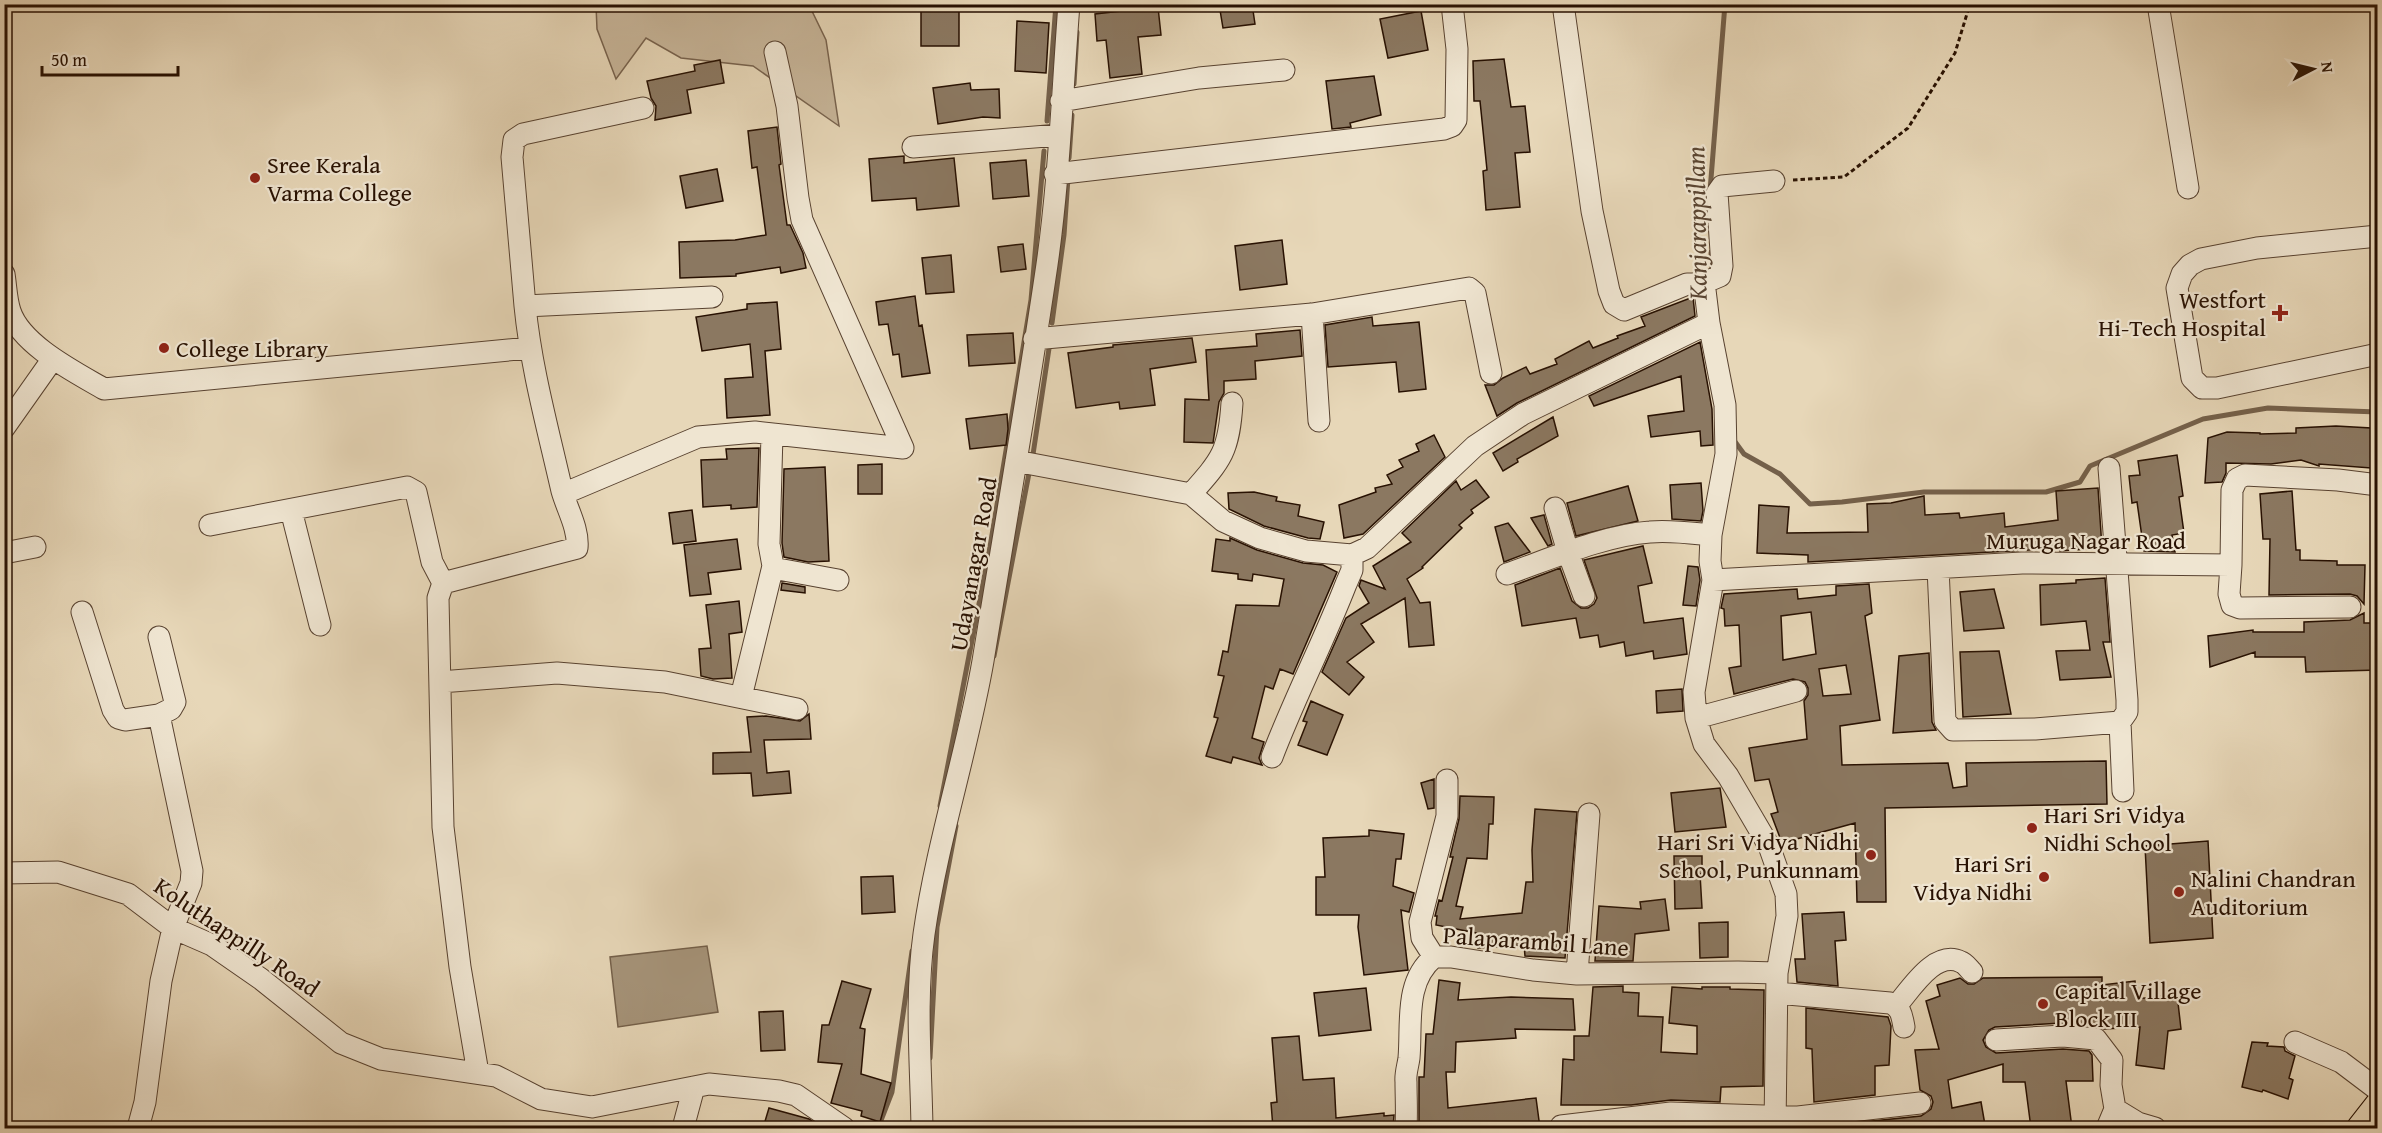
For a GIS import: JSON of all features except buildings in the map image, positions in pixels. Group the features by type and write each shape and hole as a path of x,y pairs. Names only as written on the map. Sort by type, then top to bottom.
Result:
{"main road":[{"path":"2360,1128 2378,1105"}],"street":[{"name":"Udayanagar Road","path":"922,1128 920,985 924,937 938,853 978,690 1026,409 1034,339 1045,276 1056,174 1069,4"},
{"path":"1056,174 1444,129 1452,126 1456,120 1456,71 1452,4"},
{"path":"1563,4 1592,211 1609,291 1614,304 1624,310 1687,284 1710,281"},
{"path":"2158,4 2188,188"},
{"path":"563,494 698,437 755,432 903,448 802,220 787,106 775,52"},
{"path":"1061,101 1199,78 1284,70"},
{"path":"443,583 577,548 576,535 563,494 529,348 512,157 514,140 523,134 643,108"},
{"path":"913,147 1059,135"},
{"path":"1774,181 1722,186 1717,193 1722,266 1704,290 1725,405 1726,454 1711,535 1710,561 1713,580 1694,692 1696,718 1704,744 1728,776 1769,846 1786,894 1787,916 1777,983 1775,1122"},
{"path":"2378,236 2257,248 2200,259 2182,274 2177,288 2192,378 2202,388 2217,388 2378,354"},
{"path":"4,274 10,310 17,325 52,360 104,389 529,348"},
{"path":"1034,339 1312,314 1469,288 1475,293 1491,373"},
{"path":"525,306 712,297"},
{"path":"1312,314 1319,421"},
{"path":"1016,461 1191,494 1223,521 1260,538 1306,551 1352,555 1367,548 1475,446 1522,414 1710,323"},
{"path":"4,428 52,360"},
{"path":"1191,494 1226,447 1230,434 1232,403"},
{"path":"741,697 773,566 769,544 772,434"},
{"path":"2109,468 2127,700 2127,712 2120,722 2123,791"},
{"path":"2350,607 2240,608 2232,605 2229,594 2232,490 2237,479 2245,475 2338,480 2378,485"},
{"path":"210,525 406,487 412,488 416,492 435,570 443,583"},
{"path":"1555,508 1584,596"},
{"path":"291,510 320,625"},
{"path":"1507,574 1568,552 1642,533 1671,532 1711,535"},
{"path":"4,553 35,547"},
{"path":"1272,757 1288,715 1300,694 1352,570 1352,555"},
{"name":"Muruga Nagar Road","path":"1713,580 2022,563 2231,566"},
{"path":"773,566 778,569 838,580"},
{"path":"1938,568 1945,721 1953,730 2035,729 2120,722"},
{"path":"443,583 438,598 444,827 460,967 478,1073"},
{"path":"82,612 113,710 118,718 125,720 159,715 171,708 175,702 159,637"},
{"path":"440,682 556,673 665,682 797,709"},
{"path":"1696,718 1796,691"},
{"path":"138,1128 145,1102 161,981 173,928 191,883 192,871 159,715"},
{"path":"1434,957 1422,938 1420,922 1447,816 1447,780"},
{"path":"1577,974 1589,814"},
{"name":"Koluthappilly Road","path":"4,873 58,872 128,894 173,928 212,945 242,965 341,1043 381,1059 496,1076 542,1099 592,1107 709,1084 796,1095 844,1128"},
{"name":"Palaparambil Lane","path":"1407,1128 1408,1099 1405,1080 1409,1059 1411,1007 1419,973 1434,957 1451,957 1533,970 1577,974 1738,972 1777,983 1897,1005"},
{"path":"1904,1027 1897,1005 1933,965 1944,960 1961,962 1972,972"},
{"path":"1996,1040 2063,1036 2096,1040 2112,1060 2110,1084 2115,1109 2107,1128"},
{"path":"2295,1042 2341,1062 2378,1090"},
{"path":"683,1128 694,1087"},
{"path":"1561,1126 1671,1113 1775,1122 1798,1117 1920,1103"},
{"path":"2115,1109 2138,1123 2155,1128"}],"path":[{"path":"1774,181 1844,177 1908,128 1955,53 1970,4"}],"shaded area":[{"path":"596,5 809,5 826,40 839,126 753,66 681,58 646,38 616,79 597,29"},
{"path":"707,946 718,1012 618,1027 610,957"}],"waterway":[{"path":"1047,121 1056,4"},
{"name":"Kanjarappillam","path":"1710,191 1725,4"},
{"path":"1074,84 1077,32"},
{"path":"1069,158 1072,115"},
{"path":"940,806 990,547 1031,300 1044,151"},
{"path":"1052,323 1064,235 1068,178"},
{"name":"Kanjarappillam","path":"1711,252 1712,272"},
{"path":"1032,461 1050,342"},
{"path":"1733,439 1744,454 1780,474 1810,504 1924,492 2046,492 2080,482 2090,466 2203,419 2268,408 2378,412"},
{"path":"994,656 1030,468"},
{"path":"930,1058 937,927 956,826"},
{"path":"878,1128 892,1092 912,951"}],"place":[{"name":"Sree Kerala Varma College","path":"255,178"},
{"name":"Westfort Hi-Tech Hospital","path":"2280,313"},
{"name":"College Library","path":"164,348"},
{"name":"Hari Sri Vidya Nidhi School","path":"2032,828"},
{"name":"Hari Sri Vidya Nidhi School, Punkunnam","path":"1871,855"},
{"name":"Hari Sri Vidya Nidhi","path":"2044,877"},
{"name":"Nalini Chandran Auditorium","path":"2179,892"},
{"name":"Capital Village Block III","path":"2043,1004"}]}
